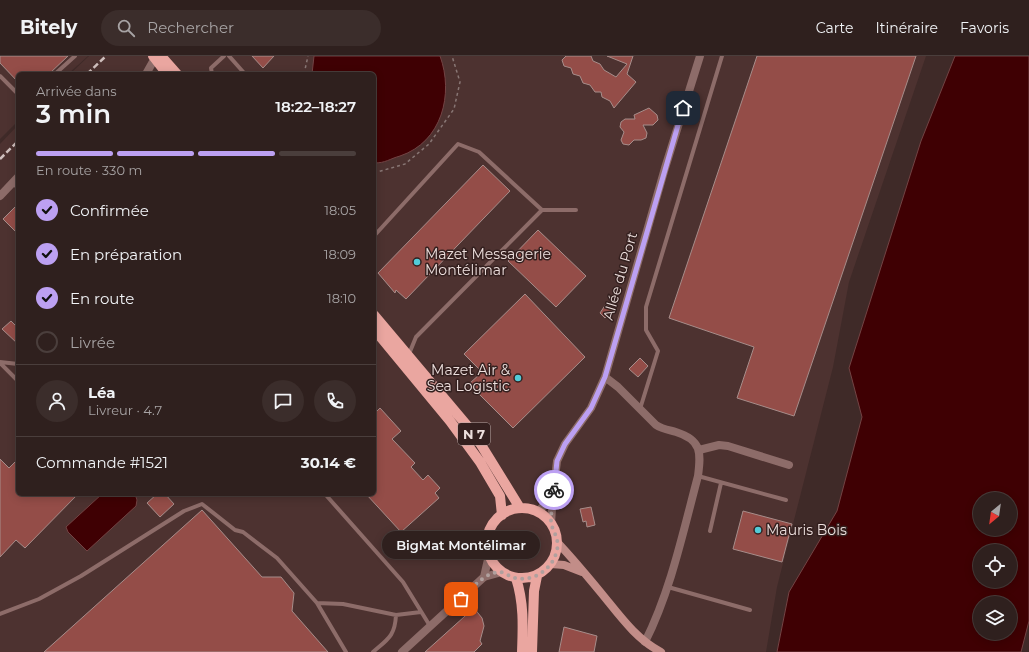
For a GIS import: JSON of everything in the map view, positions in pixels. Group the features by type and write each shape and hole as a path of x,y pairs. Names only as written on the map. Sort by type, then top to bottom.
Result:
{"main road":[{"path":"160,58 166,72"},
{"path":"160,58 175,72"},
{"name":"N 7","path":"376,318 404,359 480,462 500,496 502,514"},
{"name":"N 7","path":"376,331 475,435 520,508"},
{"path":"520,508 538,512 551,523 556,533 558,543 557,552 551,564 537,576 523,579 516,578 502,572 489,555 487,542 490,529 502,514 520,508"},
{"path":"532,652 534,591 537,576"},
{"path":"516,578 521,593 523,609 522,652"}],"street":[{"name":"Allée du Port","path":"551,523 557,461 565,444 591,408 605,377 665,168 700,56"},
{"path":"148,72 160,58"},
{"path":"0,196 16,183"},
{"path":"605,377 661,428 688,436 699,450 701,458 698,476 668,587 655,622 645,642"},
{"path":"699,450 719,445 728,446 789,465"},
{"path":"538,512 553,495"},
{"path":"558,543 630,628 645,642 659,652"},
{"path":"484,577 489,555"},
{"path":"551,564 564,565 586,575"},
{"path":"402,652 484,577 502,572"}],"lane":[{"path":"57,72 75,56"},
{"path":"212,72 211,68 224,56"},
{"path":"229,56 243,72"},
{"path":"640,409 658,351 646,330 646,307 722,56"},
{"path":"0,76 16,92"},
{"path":"376,234 458,144 479,152 542,210 576,210"},
{"path":"404,359 416,337 542,210"},
{"path":"0,362 16,364"},
{"path":"0,362 16,379"},
{"path":"698,476 786,500"},
{"path":"710,531 722,483"},
{"path":"327,496 403,582 430,627"},
{"path":"0,614 40,599 81,576 184,511 202,504 235,530 243,532 277,558 317,604 346,652"},
{"path":"668,587 750,610"},
{"path":"317,604 343,604 396,615 421,612"},
{"path":"373,652 388,639 395,629 396,615"}],"path":[{"path":"304,72 308,56"},
{"path":"376,172 405,164 429,144 454,108 460,82 452,56"}],"shaded area":[{"path":"0,56 88,56 70,72 16,72 16,123 0,139"},
{"path":"89,56 926,56 849,282 833,367 777,587 766,652 0,652 0,144 16,127 16,496 376,496 376,72 72,72"},
{"path":"314,56 440,56 446,86 445,101 435,128 426,140 414,149 400,156 385,162 376,163 376,72 312,72"},
{"path":"955,56 1029,56 1029,621 1021,652 777,652 789,592 837,511 862,417 849,368 921,141"},
{"path":"100,496 136,496 136,506 87,551 68,532 66,527"}],"building":[{"path":"0,56 68,56 51,72 16,72 16,80 0,63"},
{"path":"252,56 274,56 263,68"},
{"path":"566,56 591,56 593,61 600,64 604,70 616,77 627,64 607,56 633,56 627,74 636,82 614,108 610,101 602,97 601,92 595,92 590,85 583,83 580,76 573,74 571,68 564,66 562,60"},
{"path":"757,56 916,56 794,416 737,398 754,347 669,318"},
{"path":"649,108 657,115 658,120 653,125 643,125 647,133 646,138 634,140 629,145 623,144 621,140 624,132 620,127 621,122 625,119 635,119 634,115"},
{"path":"483,165 510,191 406,299 396,290 395,293 378,273"},
{"path":"16,206 16,232 3,219"},
{"path":"538,230 586,276 556,307 508,261"},
{"path":"525,294 585,357 513,428 469,384 482,372 464,354"},
{"path":"606,304 613,309 605,318 600,313"},
{"path":"11,321 16,326 16,342 2,329"},
{"path":"640,358 648,366 638,377 629,369"},
{"path":"380,408 401,431 392,439 415,463 411,467 423,480 428,475 440,488 435,493 439,498 401,532 368,496 376,496 376,412"},
{"path":"0,459 9,468 16,461 16,496 76,496 25,548 16,540 0,557"},
{"path":"155,496 167,496 174,504 160,517 147,503"},
{"path":"591,507 595,525 587,527 586,521 583,522 580,509"},
{"path":"202,510 262,577 281,577 294,593 292,611 328,652 44,652"},
{"path":"743,511 792,524 782,562 733,549"},
{"path":"474,608 482,618 484,626 480,641 482,644 474,652 425,652"},
{"path":"564,627 597,636 594,652 559,652"}],"railway":[{"path":"89,72 106,56"},
{"path":"0,159 16,143"}],"way so far":[{"path":"461,599 484,577 502,572 516,578 530,578 537,576 550,566 555,557 558,546 558,539 551,523 554,490"}],"place":[{"name":"Mazet Messagerie Montélimar","path":"417,262"},
{"name":"Mazet Air & Sea Logistic","path":"518,378"},
{"name":"Mauris Bois","path":"758,530"},
{"name":"BigMat Montélimar","path":"461,599"}],"route":[{"path":"554,490 557,461 565,444 588,414 605,377 683,108"}]}
